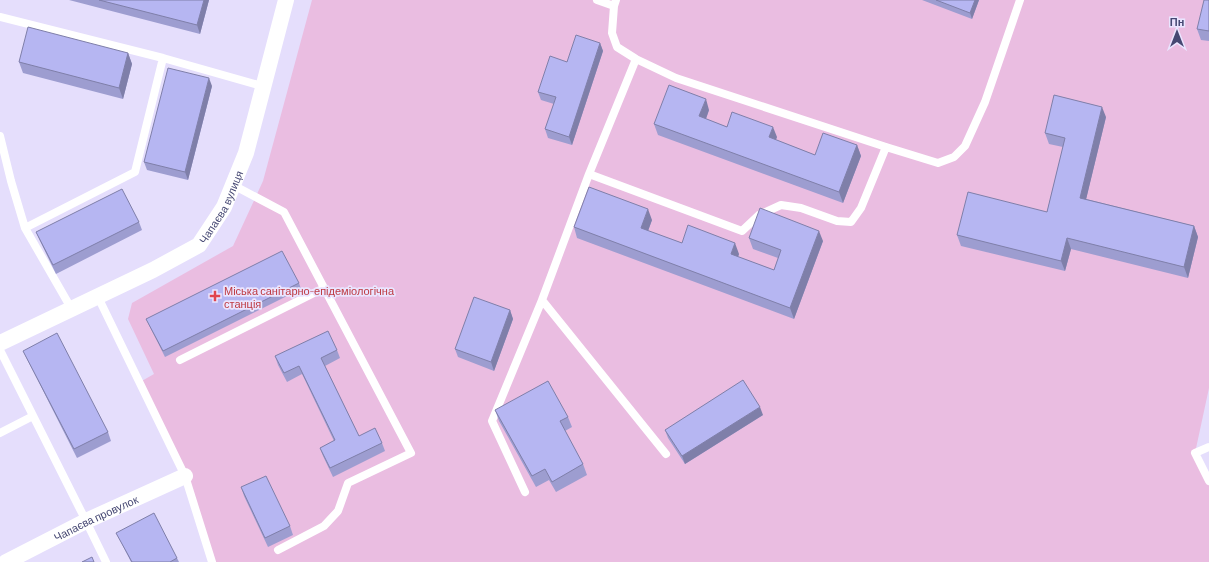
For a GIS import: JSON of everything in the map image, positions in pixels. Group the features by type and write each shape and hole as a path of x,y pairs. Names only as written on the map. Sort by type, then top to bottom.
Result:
{"street":[{"name":"Чапаєва вулиця","path":"0,343 153,270 199,245 224,207 246,153 262,86 286,0"},
{"name":"Чапаєва провулок","path":"6,562 86,521 186,476"}],"lane":[{"path":"597,0 615,3 612,33 617,47 636,59 676,78 938,163 954,157 966,146 985,102 1020,0"},
{"path":"0,17 163,58 262,86"},
{"path":"25,228 135,172 163,58"},
{"path":"525,492 492,421 542,300 589,174 636,59"},
{"path":"0,136 25,228 71,308"},
{"path":"589,174 742,231 759,215 781,205 801,208 837,221 851,222 861,208 886,147"},
{"path":"233,185 284,212 410,453 348,483 338,511 324,526 278,550"},
{"path":"180,360 324,288"},
{"path":"98,297 186,476 212,562"},
{"path":"542,300 666,454"},
{"path":"0,350 106,562"},
{"path":"0,432 33,416"},
{"path":"1209,447 1195,453 1209,481"}],"shaded area":[{"path":"312,0 1209,0 1209,388 1195,453 1209,481 1209,562 212,562 185,476 140,382 154,374 128,319 132,303 233,246 263,181"}],"building":[{"path":"99,0 204,0 197,25"},
{"path":"936,0 975,0 970,13"},
{"path":"1204,0 1209,0 1209,31 1197,29"},
{"path":"28,27 128,53 119,88 19,62"},
{"path":"576,35 600,43 569,137 545,129 556,97 538,92 550,56 567,62"},
{"path":"168,68 209,78 185,172 144,162"},
{"path":"669,85 706,99 699,116 727,127 732,112 773,127 769,137 815,155 823,133 857,145 839,192 654,124"},
{"path":"1054,95 1102,107 1080,198 1194,226 1184,267 1067,238 1061,261 957,235 968,192 1047,212 1065,138 1045,133"},
{"path":"589,187 648,209 641,228 682,243 688,225 735,243 731,254 774,270 781,250 749,238 760,208 819,231 790,308 574,227"},
{"path":"122,189 139,222 53,265 36,232"},
{"path":"282,251 299,283 163,351 146,319"},
{"path":"474,297 510,310 491,362 455,349"},
{"path":"328,331 337,350 321,358 359,436 375,428 382,443 330,468 320,448 335,440 299,366 284,373 275,356"},
{"path":"57,333 108,432 74,449 23,351"},
{"path":"743,380 760,407 682,456 665,430"},
{"path":"548,381 568,417 560,421 583,464 552,482 545,469 532,476 495,410"},
{"path":"266,476 290,526 265,538 241,487"},
{"path":"154,513 177,558 170,562 132,562 116,533"},
{"path":"92,557 94,562 82,562"}],"place":[{"name":"Міська санітарно-епідеміологічна станція","path":"215,296"}]}
